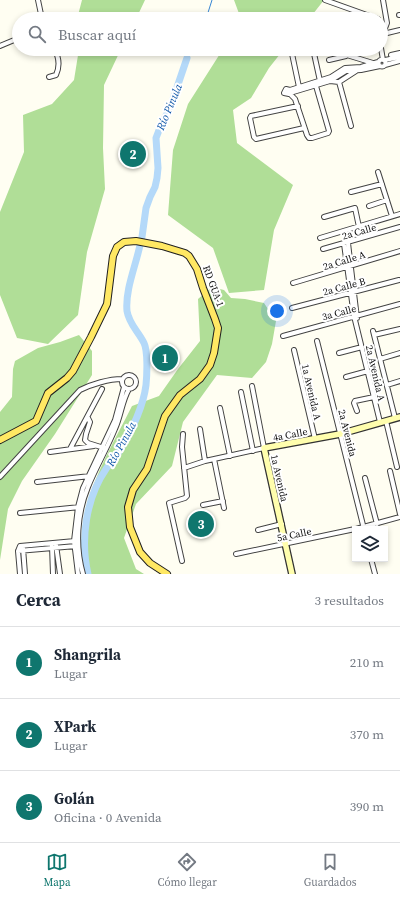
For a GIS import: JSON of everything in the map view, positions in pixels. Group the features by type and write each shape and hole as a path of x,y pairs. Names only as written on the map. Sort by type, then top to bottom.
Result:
{"main road":[{"name":"RD GUA-1","path":"0,440 36,421 48,393 67,378 73,371 107,304 113,256 117,247 124,242 136,241 162,246 185,253 189,256 197,269 218,328 214,353 210,365 200,379 180,394 165,416 147,468 133,490 128,507 130,527 140,552 150,563 167,574"},
{"name":"4a Calle","path":"264,448 340,434 398,417"},
{"name":"1a Avenida","path":"264,448 292,574"}],"street":[{"path":"38,0 41,12"},
{"path":"325,0 358,12"},
{"path":"382,0 385,12"},
{"path":"388,34 400,30"},
{"path":"0,46 12,41"},
{"path":"391,55 400,53"},
{"path":"49,77 56,75 58,70 59,62 57,56"},
{"path":"292,56 299,87"},
{"path":"315,56 320,81"},
{"path":"329,60 343,56"},
{"path":"351,56 381,62 400,61"},
{"path":"381,62 382,56"},
{"path":"290,92 299,87 331,77 345,68 361,67 400,57"},
{"path":"330,81 339,82 356,71 381,62"},
{"path":"290,92 330,81 349,70 356,71"},
{"path":"339,82 351,126"},
{"path":"290,92 298,106 307,137 310,138 328,133 329,131 316,86"},
{"path":"298,106 251,116 250,118 254,137 256,139 304,128"},
{"path":"378,172 392,216"},
{"path":"351,192 382,184"},
{"path":"369,206 387,200"},
{"path":"324,217 355,208 360,227"},
{"path":"320,238 400,214"},
{"name":"2a Calle","path":"323,249 400,227"},
{"name":"2a Avenida A","path":"346,243 357,328 374,396 397,467"},
{"name":"2a Calle A","path":"293,283 400,251"},
{"name":"2a Calle B","path":"292,308 399,280"},
{"name":"3a Calle","path":"283,336 400,304"},
{"path":"398,417 387,385 374,333 400,329"},
{"name":"2a Avenida","path":"317,341 363,526"},
{"path":"339,353 362,347"},
{"name":"1a Avenida A","path":"294,350 315,439"},
{"path":"380,359 400,353"},
{"path":"346,377 368,371"},
{"path":"0,477 80,390 88,386 111,380 122,379 125,376 132,376 135,379 136,384 133,388 129,389 116,429 104,448"},
{"path":"78,574 76,543 82,493 104,448 115,420 124,387 122,379"},
{"path":"387,385 400,381"},
{"name":"1a Avenida","path":"252,386 264,448"},
{"path":"124,387 129,389"},
{"path":"70,449 102,390"},
{"path":"242,392 253,451"},
{"path":"357,411 354,401 374,396"},
{"path":"220,408 230,456"},
{"path":"88,418 90,422 85,440 95,446 104,448"},
{"path":"200,429 205,461"},
{"path":"182,561 168,503 186,497 182,447 183,434"},
{"path":"50,452 95,446"},
{"name":"4a Calle","path":"184,468 205,461 264,448"},
{"path":"214,459 224,508"},
{"path":"390,471 400,514"},
{"path":"37,482 91,476"},
{"path":"365,478 377,524"},
{"path":"203,505 223,500"},
{"path":"20,512 80,507"},
{"name":"5a Calle","path":"370,526 400,517"},
{"path":"258,530 282,524"},
{"name":"5a Calle","path":"236,554 352,530"},
{"path":"22,549 76,543"},
{"path":"76,543 83,574"},
{"path":"53,574 54,545"},
{"path":"54,545 60,574"},
{"path":"20,574 22,549"},
{"path":"22,549 25,574"},
{"path":"372,562 374,574"}],"green space":[{"path":"82,0 145,0 139,12 79,12"},
{"path":"234,0 324,0 315,12 238,12"},
{"path":"78,56 118,56 104,85 103,148 105,189 87,252 78,315 48,344 17,338 0,295 0,212 24,152 23,115 52,104 74,80"},
{"path":"219,56 278,56 269,68 251,98 233,110 237,143 293,185 274,230 264,290 229,293 213,248 168,215 173,150 188,104"},
{"path":"212,287 224,290 231,298 264,303 276,321 272,344 266,362 252,378 217,375 183,422 172,466 136,504 124,538 136,569 144,574 86,574 82,552 82,530 86,508 102,466 132,406 159,396 200,341 198,299"},
{"path":"79,335 92,351 92,375 55,434 22,481 8,509 0,560 0,412 12,397 13,369 15,361 38,348"}],"waterway":[{"name":"Río Pinula","path":"208,12 212,0"},
{"name":"Río Pinula","path":"142,237 146,208 155,187 157,178 158,168 156,138 170,108 187,58"},
{"name":"Río Pinula","path":"88,574 85,533 89,506 99,480 127,439 142,403 146,385 147,363 144,343 130,320 127,311 129,286 140,245"}],"place":[{"name":"XPark","path":"133,154"},
{"name":"Shangrila","path":"165,358"},
{"name":"Golán","path":"201,524"}]}
